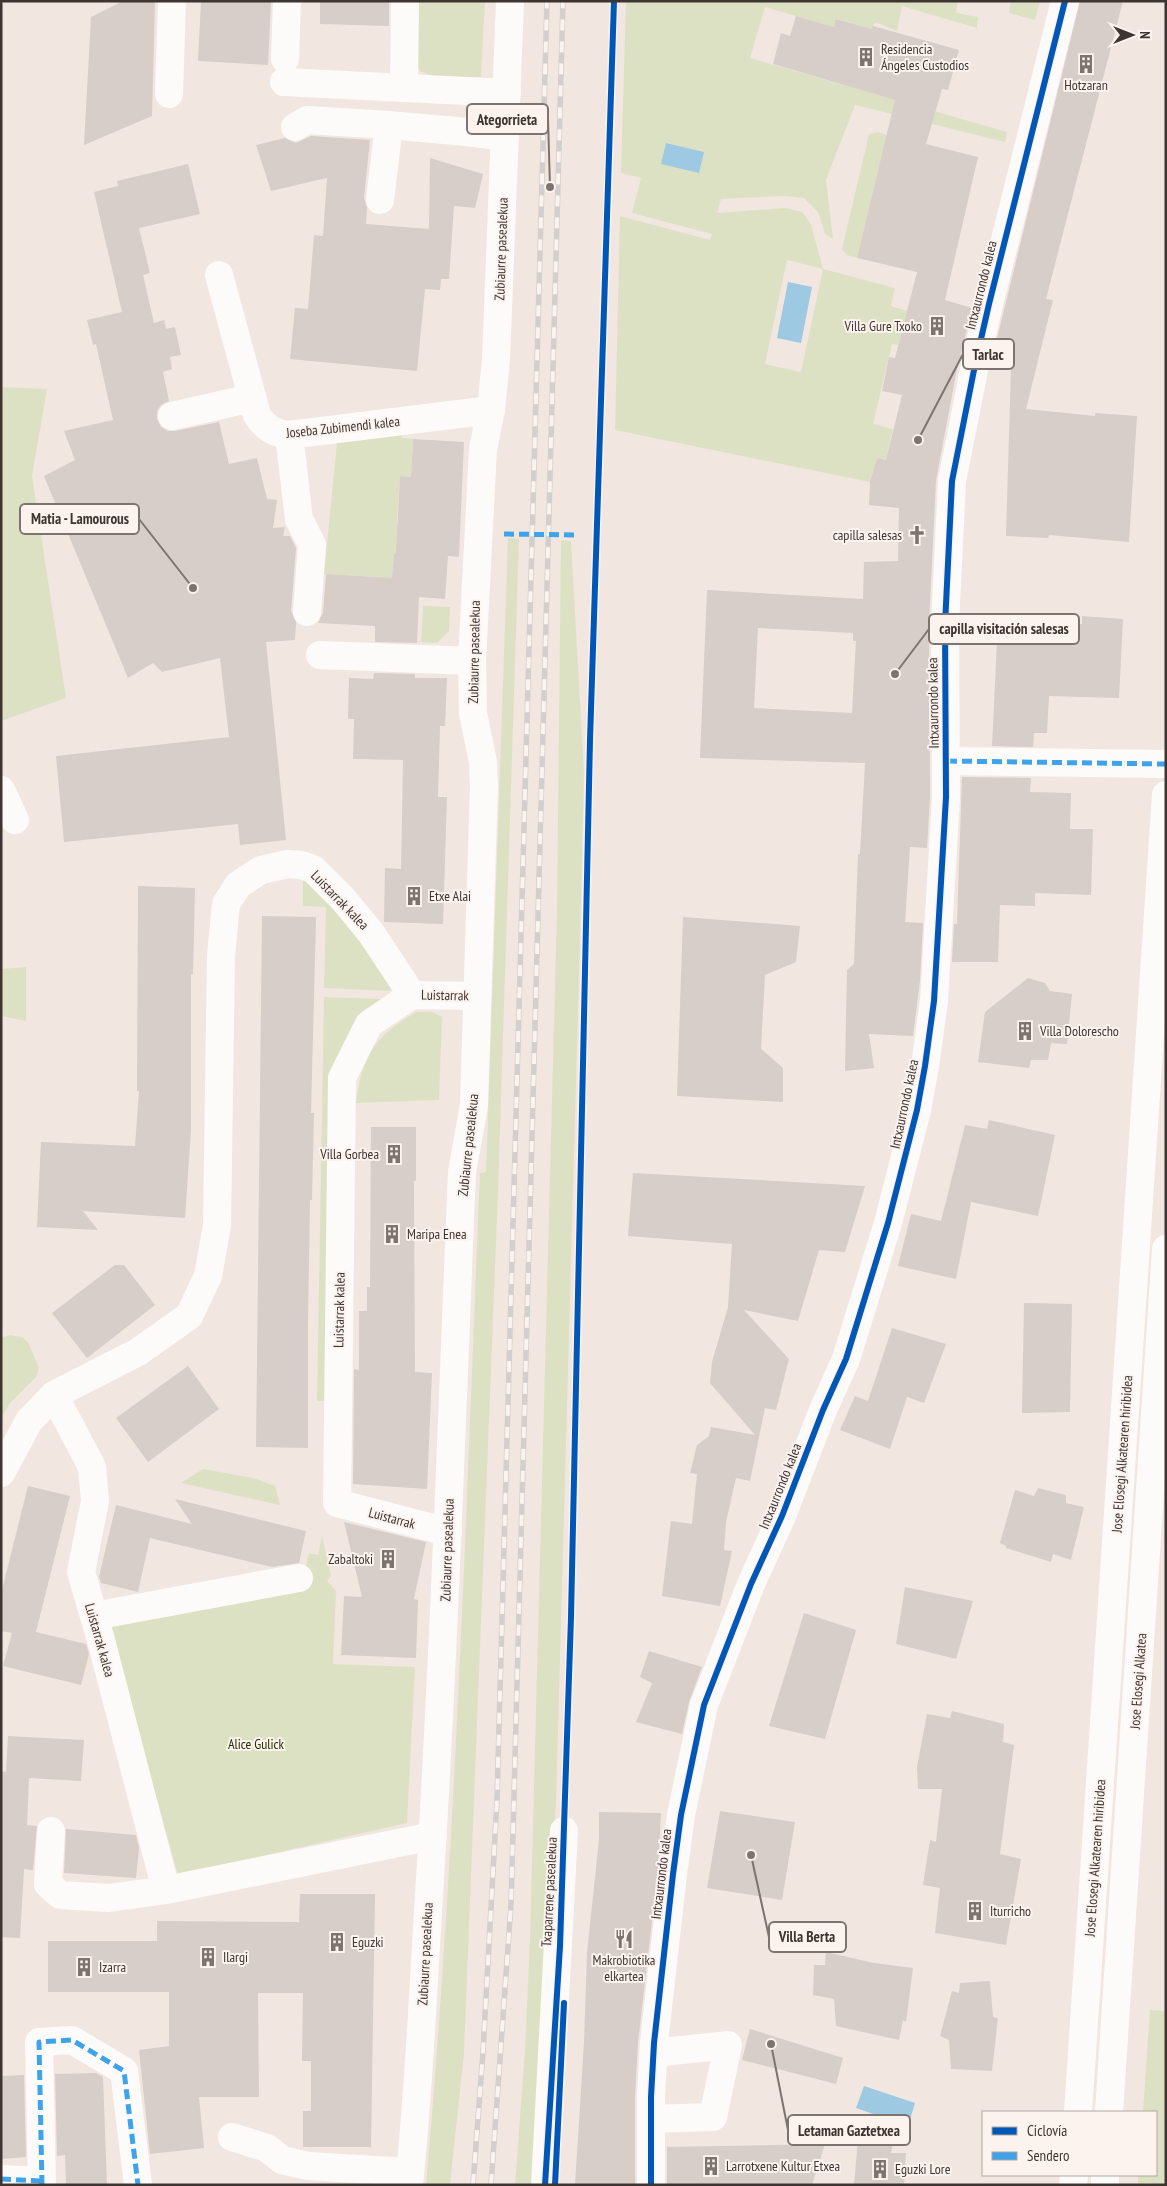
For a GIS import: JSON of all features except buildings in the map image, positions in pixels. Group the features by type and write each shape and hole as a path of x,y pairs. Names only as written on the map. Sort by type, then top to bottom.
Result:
{"street":[{"path":"168,94 172,1"},
{"path":"287,1 285,71 404,88 507,93"},
{"path":"404,88 406,1"},
{"name":"Zubiaurre pasealekua","path":"409,2178 418,2074 432,1836 448,1532 462,1172 474,1105 484,785 483,762 473,713 472,661 483,449 491,410 496,360 510,1"},
{"name":"Intxaurrondo kalea","path":"651,2185 654,2053 672,1874 681,1815 704,1705 751,1584 782,1516 823,1410 846,1359 888,1223 917,1110 934,1001 947,760 945,625 952,481 983,330 1065,1"},
{"path":"295,127 307,120 389,125 505,137"},
{"path":"380,200 389,125"},
{"name":"Joseba Zubimendi kalea","path":"219,275 257,415 262,424 270,430 289,435 491,410"},
{"path":"172,416 252,398"},
{"path":"289,435 299,519 312,545 307,612"},
{"path":"320,654 472,661"},
{"path":"947,760 1166,764"},
{"path":"1,790 15,820"},
{"name":"Jose Elosegi Alkatearen hiribidea","path":"1078,2111 1166,795"},
{"name":"Luistarrak kalea","path":"1,1474 29,1422 54,1395 138,1352 189,1316 208,1276 217,1225 221,956 226,904 238,885 261,870 288,864 300,865 313,869 343,899 371,933 412,995 370,1024 342,1078 337,1503"},
{"name":"Luistarrak","path":"412,995 477,996"},
{"name":"Jose Elosegi Alkatea","path":"1110,2111 1166,1249"},
{"name":"Luistarrak kalea","path":"54,1395 92,1467 95,1501 81,1572 166,1890"},
{"name":"Luistarrak","path":"337,1503 448,1532"},
{"path":"94,1616 299,1578"},
{"name":"Txaparrene pasealekua","path":"545,2185 564,1831"},
{"path":"51,1832 48,1884 60,1895 109,1898 166,1890 432,1836"},
{"path":"1,2179 42,2183 39,2042 72,2040 124,2071 138,2185"},
{"path":"651,2119 713,2117 728,2045 654,2053"},
{"path":"232,2137 267,2148 282,2160 308,2166 409,2178"}],"green space":[{"path":"415,1 485,1 481,77 435,77 420,71 412,54"},
{"path":"626,1 958,1 956,13 978,17 977,28 902,6 897,31 875,22 872,29 837,19 834,27 765,7 750,58 1007,132 1005,142 855,105 826,180 833,239 825,234 818,212 804,198 784,196 721,199 717,213 785,208 802,212 811,224 823,269 895,288 891,306 907,311 898,345 892,344 873,424 893,429 886,460 877,458 870,482 615,430 620,216 710,240 712,234 632,213 641,178 621,173","holes":["787,260 823,269 801,372 765,364"]},
{"path":"1011,1 1040,1 1035,20 1009,13"},
{"path":"878,132 887,135 857,258 847,255 842,249 869,134"},
{"path":"1,387 47,389 32,476 66,698 1,721"},
{"path":"402,434 402,438 413,439 411,477 400,476 397,522 410,554 394,553 391,591 379,577 324,574 337,442"},
{"path":"508,538 519,539 498,1192 464,2053 450,2185 426,2185 453,1806 480,1173 486,1172"},
{"path":"561,540 571,541 584,773 556,1803 532,2185 515,2185 525,2050 530,1939 557,909"},
{"path":"423,606 450,607 449,631 437,643 421,642"},
{"path":"303,875 311,880 398,985 389,991 324,988 326,907 303,906"},
{"path":"26,967 26,1021 1,1016 1,969"},
{"path":"324,997 381,999 332,1078 327,1401 317,1401"},
{"path":"416,1012 432,1012 442,1017 439,1100 356,1103 362,1072 372,1049 390,1030"},
{"path":"10,1335 22,1337 28,1342 39,1368 36,1377 10,1403 1,1418 1,1338"},
{"path":"203,1469 253,1478 275,1486 280,1505 181,1483"},
{"name":"Alice Gulick","path":"322,1536 331,1576 327,1581 336,1591 333,1664 415,1667 407,1823 178,1875 108,1626 301,1586 309,1553 318,1555"},
{"path":"1150,2010 1166,2011 1166,2185 1138,2185 1138,2176 1157,2176 1157,2111 1143,2111"}],"water":[{"path":"666,143 704,152 699,173 661,164"},
{"path":"788,282 812,287 801,343 777,338"},
{"path":"864,2086 915,2103 908,2126 856,2108"}],"railway":[{"path":"473,2185 483,2052 497,1800 547,1"},
{"path":"491,2185 511,1905 563,1"}],"marked path":[{"path":"504,534 579,535"},
{"path":"947,761 1166,764"},
{"path":"42,2185 39,2042 72,2040 124,2071 138,2185"},
{"path":"1,2179 41,2181"}],"cycle path":[{"path":"545,2185 560,1946 571,1617 590,740 614,1"},
{"path":"651,2185 651,2097 654,2043 681,1815 704,1705 751,1584 782,1516 823,1410 846,1359 888,1223 917,1110 934,1001 946,797 945,625 952,481 989,304 1065,1"},
{"path":"555,2185 564,2003"}],"place":[{"name":"Residencia Ángeles Custodios","path":"866,57"},
{"name":"Hotzaran","path":"1086,64"},
{"name":"Ategorrieta","path":"550,187"},
{"name":"Villa Gure Txoko","path":"937,326"},
{"name":"Tarlac","path":"918,440"},
{"name":"capilla salesas","path":"917,535"},
{"name":"Matia - Lamourous","path":"193,588"},
{"name":"capilla visitación salesas","path":"895,674"},
{"name":"Etxe Alai","path":"414,896"},
{"name":"Villa Dolorescho","path":"1025,1031"},
{"name":"Villa Gorbea","path":"394,1154"},
{"name":"Maripa Enea","path":"392,1234"},
{"name":"Zabaltoki","path":"388,1559"},
{"name":"Villa Berta","path":"751,1855"},
{"name":"Iturricho","path":"975,1911"},
{"name":"Makrobiotika elkartea","path":"624,1939"},
{"name":"Eguzki","path":"337,1942"},
{"name":"Ilargi","path":"208,1957"},
{"name":"Izarra","path":"84,1967"},
{"name":"Letaman Gaztetxea","path":"771,2044"},
{"name":"Larrotxene Kultur Etxea","path":"711,2166"},
{"name":"Eguzki Lore","path":"880,2169"}]}
